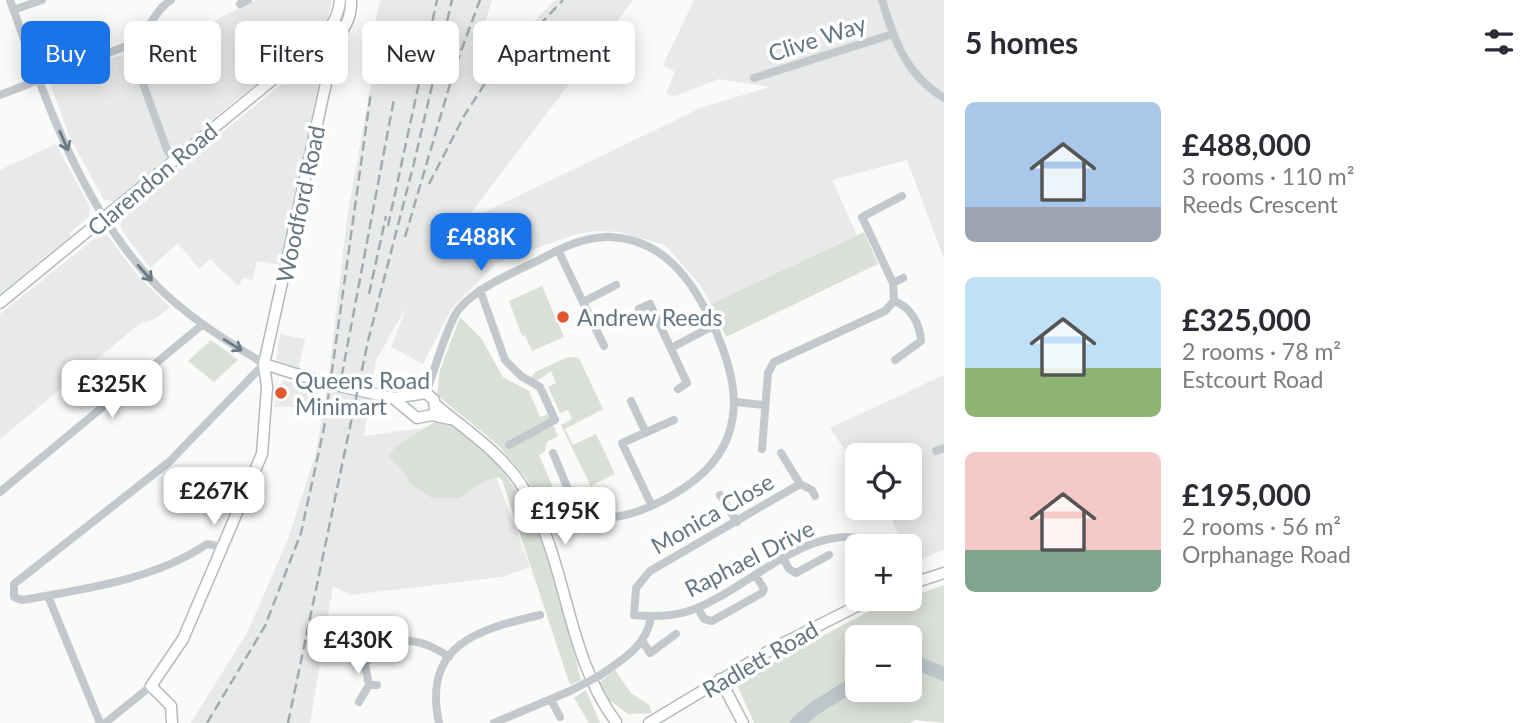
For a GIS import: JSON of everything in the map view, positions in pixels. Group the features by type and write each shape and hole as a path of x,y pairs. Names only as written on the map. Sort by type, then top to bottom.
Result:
{"street":[{"path":"10,0 21,31"},
{"path":"13,10 42,0"},
{"path":"152,21 157,4 171,0"},
{"name":"Woodford Road","path":"335,21 340,0"},
{"path":"347,21 351,0"},
{"path":"882,0 892,34 910,71 944,98"},
{"name":"Clive Way","path":"754,78 892,34"},
{"path":"0,95 25,84"},
{"path":"41,84 68,150 106,218 139,267 202,325 264,364 323,382 393,398 411,409 417,418 434,410"},
{"path":"143,84 167,150 175,161"},
{"name":"Clarendon Road","path":"0,303 268,84"},
{"name":"Woodford Road","path":"151,686 183,639 262,454 267,387 264,364 326,84"},
{"path":"762,449 768,373 774,362 885,311 894,301 893,283 862,217 902,196"},
{"path":"411,409 421,395 457,311 480,290 558,250 610,232 642,244 669,259 694,285 728,358 735,402 728,435 712,464 681,490 621,516 580,515 541,526"},
{"path":"558,250 604,346"},
{"path":"893,283 903,278"},
{"path":"583,302 616,285"},
{"path":"480,290 505,360 521,376 540,387 555,420 509,445"},
{"path":"894,301 908,308 913,315 921,341 895,360"},
{"path":"639,310 650,304 688,383 678,389"},
{"path":"0,492 202,325"},
{"path":"671,348 713,326"},
{"path":"223,547 207,544 179,563 147,573 48,596 22,600 14,597 14,584 169,462 264,364"},
{"path":"393,398 421,395"},
{"path":"421,395 434,410 477,436 506,464 524,488 541,526 585,665 615,723 628,723"},
{"path":"631,401 646,433"},
{"path":"735,402 765,405"},
{"path":"651,504 622,443 674,420"},
{"path":"552,453 570,494 577,498 580,515"},
{"name":"Monica Close","path":"781,453 800,484 812,490 815,496"},
{"name":"Monica Close","path":"634,615 636,588 650,571 800,484"},
{"path":"720,495 737,522"},
{"name":"Raphael Drive","path":"634,615 651,617 678,614 698,608 815,543 845,536"},
{"path":"784,560 792,572 796,573 830,555"},
{"path":"922,580 944,573"},
{"path":"698,608 704,619 712,621 762,593 764,589 756,576"},
{"path":"48,596 102,723 151,686 171,706 172,723"},
{"name":"Radlett Road","path":"649,723 663,717 720,680 849,611"},
{"path":"439,723 437,691 449,657 474,634 540,615"},
{"path":"494,723 551,700 599,676 643,642 649,632 651,617"},
{"path":"643,642 650,653 676,634"},
{"path":"359,702 373,685 365,664 371,650 387,642 410,640 428,643 449,657"},
{"path":"351,645 368,645 371,650"},
{"path":"720,680 743,723"},
{"path":"551,700 560,717"}],"shaded area":[{"path":"255,0 332,0 327,21 235,21 235,84 256,84 114,201 104,200 70,138 52,84 110,84 110,59 121,55 124,56 124,84 221,84 221,21 215,21"},
{"path":"380,0 492,0 486,21 473,21 473,84 569,84 464,222 703,107 770,87 719,79 675,96 666,93 675,72 663,65 694,0 944,0 944,259 907,160 832,180 857,235 711,304 700,285 665,245 619,232 598,231 576,234 498,262 452,308 423,364 391,347 407,306 376,360 364,436 429,427 495,474 530,567 502,577 350,595 333,586 310,723 191,723 248,631 288,539 315,456 327,389 347,219 371,84 459,84 459,21 376,21"},
{"path":"555,0 633,0 617,21 535,21"},
{"path":"282,84 319,84 282,265 257,261 253,280 243,278 238,286 210,259 199,269 178,243 150,268 121,229 121,218 180,166"},
{"path":"56,144 90,207 88,218 69,233 71,236 0,294 0,170"},
{"path":"104,231 139,277 170,307 158,317 145,323 143,321 0,439 0,314"},
{"path":"864,232 878,264 726,337 711,304"},
{"path":"542,286 564,337 532,351 525,335 522,336 509,301"},
{"path":"460,317 481,338 503,377 529,391 540,417 548,414 558,436 547,442 545,451 539,455 556,494 569,500 568,507 547,512 525,477 498,445 437,395 440,370"},
{"path":"280,334 305,339 299,368 276,360"},
{"path":"211,340 238,360 214,382 188,361"},
{"path":"568,357 579,358 603,409 565,429 573,445 596,434 615,474 592,485 598,501 561,425 572,419 568,410 560,413 548,387 556,383 551,371 537,381 531,378 535,372"},
{"path":"944,375 944,550 922,559 922,534 898,534 893,520 922,520 922,443 845,443 845,450 830,428"},
{"path":"282,380 310,386 306,407 274,407"},
{"path":"436,421 461,431 473,441 497,464 516,491 545,550 581,680 570,685 502,480 499,477 482,482 460,498 432,498 410,484 403,470 389,457 394,448"},
{"path":"944,585 944,723 915,720 910,723 754,723 738,687 742,678 868,612 922,611 922,593"},
{"path":"615,670 631,693 649,705 652,713 628,714 608,699 599,683"},
{"path":"586,690 600,723 589,723 574,698"}],"waterway":[{"path":"922,665 944,674"},
{"path":"797,723 845,689"}],"railway":[{"path":"388,226 437,0"},
{"path":"288,723 368,341 452,0"},
{"path":"405,237 455,67 480,0"},
{"path":"429,184 464,116 486,82 563,0"},
{"path":"207,723 265,626 301,533 324,428 371,92"},
{"path":"336,406 394,99"},
{"path":"369,294 386,216"}],"place":[{"name":"Andrew Reeds","path":"563,317"},
{"name":"Queens Road Minimart","path":"281,393"}]}
